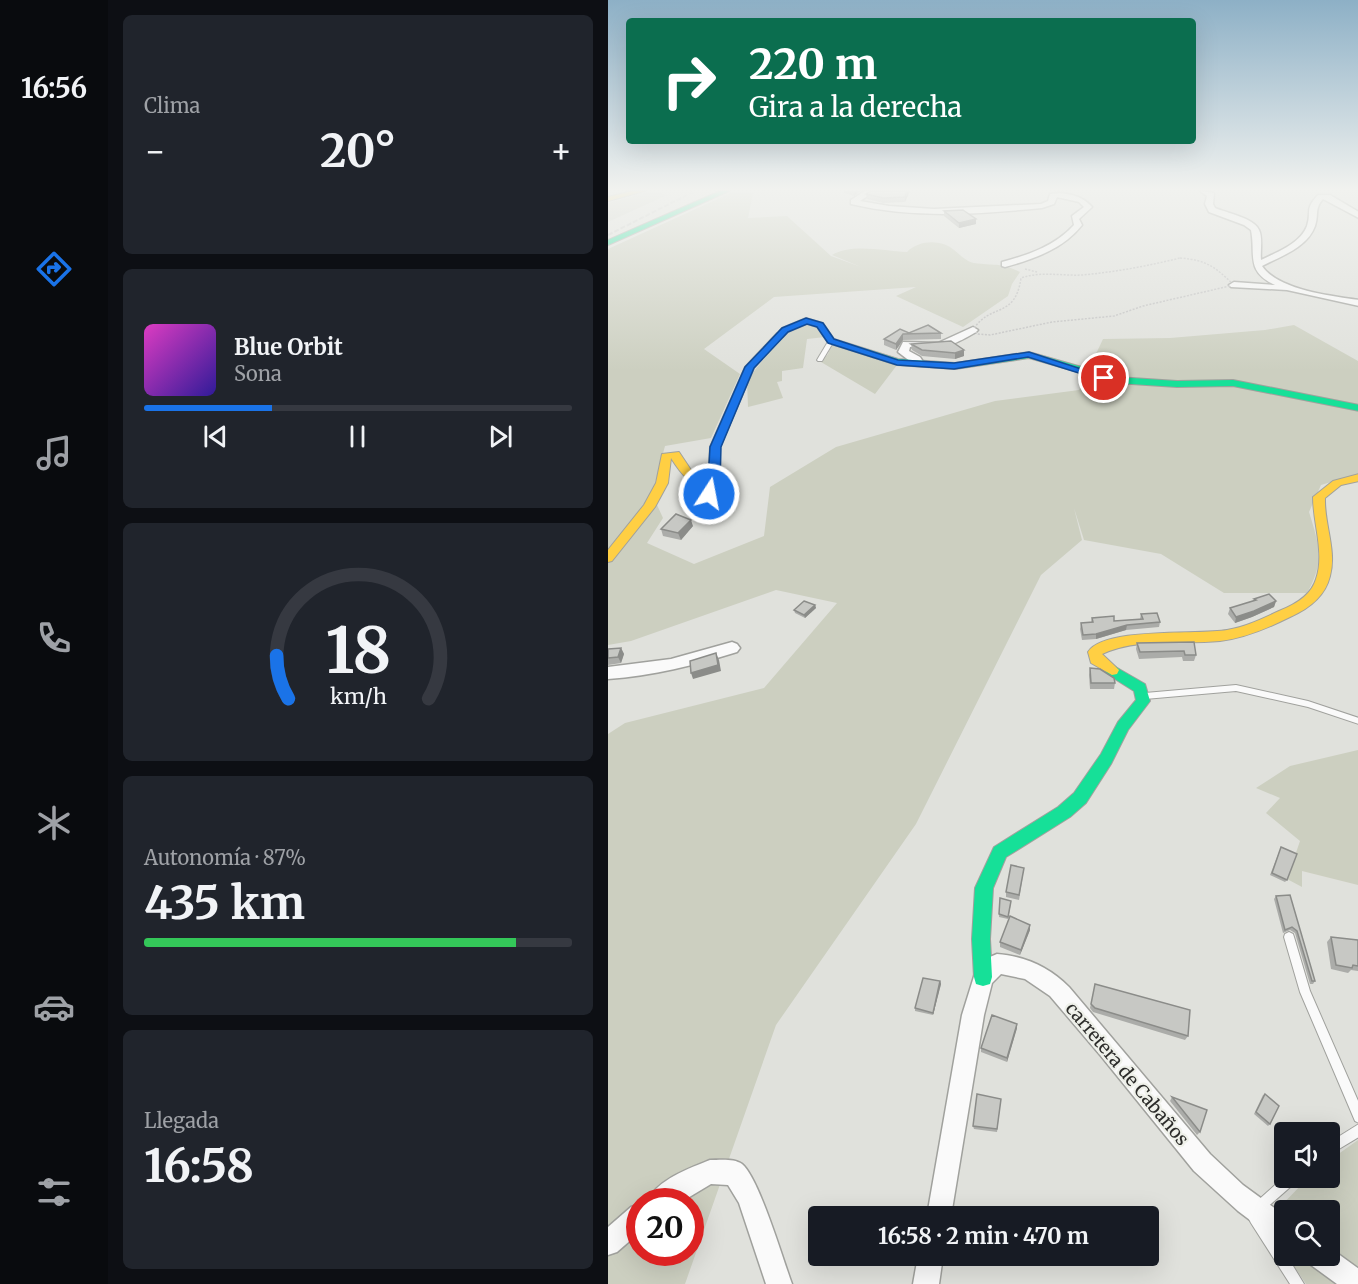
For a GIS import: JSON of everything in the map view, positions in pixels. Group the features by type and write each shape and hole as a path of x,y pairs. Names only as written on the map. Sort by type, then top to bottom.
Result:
{"street":[{"path":"1005,264 1042,251"},
{"path":"1257,251 1258,265 1266,276 1294,288 1358,303"},
{"path":"1258,265 1285,251"},
{"path":"1234,285 1294,288"},
{"path":"608,558 649,507 662,483 666,456 675,454 687,473 710,488 714,484 715,447 750,367 785,330 794,324 806,321 820,325 831,341 884,360 954,366 1029,355 1095,376 1116,380 1177,384 1234,383 1358,408"},
{"path":"919,363 903,352 907,344 939,346 974,330"},
{"path":"941,1206 973,1015 983,977 980,939 983,897 992,866 1000,852 1064,812 1080,798 1106,759 1122,726 1143,701 1143,696 1136,684 1096,659 1095,652 1105,645 1112,644 1156,639 1198,639 1240,633 1279,618 1309,601 1319,590 1327,559 1318,517 1319,497 1337,483 1358,477"},
{"path":"608,673 636,672 686,663 732,648"},
{"name":"carretera de Cabaños","path":"983,977 997,964 1015,965 1042,977 1097,1033 1191,1151 1246,1205 1274,1223"},
{"path":"679,1188 710,1172 734,1173 749,1197 779,1284"},
{"path":"608,1243 626,1228"},
{"path":"926,1284 929,1266"},
{"path":"1334,1266 1358,1284"}],"lane":[{"path":"820,360 831,341"},
{"path":"697,516 704,510 710,488"},
{"path":"1143,696 1236,688 1308,704 1358,721"},
{"path":"1289,937 1305,992 1358,1117"},
{"path":"1340,1142 1358,1130"},
{"path":"1246,1205 1262,1207 1282,1188"},
{"path":"1246,1205 1298,1284"}],"path":[{"path":"1180,258 1213,265 1234,285 1143,306 1114,316 1063,321 990,335 978,334 974,330 983,318 1006,308 1019,292 1021,278 1032,274 1080,275 1141,268 1180,258"}],"shaded area":[{"path":"608,251 825,251 831,256 861,267 832,255 840,251 955,251 970,262 1002,266 1020,272 1008,296 963,327 896,296 916,287 774,297 704,349 740,374 711,438 665,446 652,494 663,518 647,543 694,564 764,536 770,487 836,447 995,401 1079,390 1103,339 1170,338 1265,330 1294,325 1358,361 1358,474 1321,485 1309,512 1318,544 1318,562 1313,582 1307,593 1224,593 1161,554 1084,540 1074,508 1082,540 1041,575 916,824 776,1025 704,1230 704,1188 626,1188 626,1266 691,1266 685,1284 608,1284 608,734 625,723 764,688 837,603 776,590 631,641 608,645"},
{"path":"812,323 825,337 807,339 803,368 782,371 782,381 777,382 783,398 748,407 747,380 783,335"},
{"path":"832,344 897,365 875,394 821,362 828,354"},
{"path":"1358,750 1358,885 1302,871 1302,887 1287,879 1300,841 1266,813 1280,798 1256,788 1290,766"},
{"path":"1358,1140 1358,1267 1340,1255 1340,1200 1287,1200 1298,1188 1340,1188 1340,1153"},
{"path":"1294,1266 1311,1266 1339,1284 1306,1284"}],"building":[{"path":"928,325 941,333 903,334 896,344 884,339 900,329 909,333"},
{"path":"951,341 964,350 955,353 922,350 911,344"},
{"path":"676,514 691,520 678,533 661,529"},
{"path":"1269,594 1276,601 1254,611 1236,617 1230,608 1256,600 1254,599"},
{"path":"804,601 815,605 804,615 794,610"},
{"path":"1157,613 1160,622 1127,625 1096,634 1083,635 1081,623 1093,622 1092,618 1114,616 1114,621 1143,619 1141,614"},
{"path":"1194,642 1196,655 1185,655 1184,651 1140,652 1137,643"},
{"path":"621,648 618,657 608,658 608,649"},
{"path":"716,653 718,665 691,673 690,661"},
{"path":"1090,668 1100,669 1114,678 1115,683 1091,683"},
{"path":"1281,847 1297,854 1287,880 1272,873"},
{"path":"1011,865 1024,868 1019,895 1006,892"},
{"path":"1290,895 1315,981 1312,981 1297,931 1292,927 1285,930 1276,896"},
{"path":"1000,898 1011,901 1008,917 999,914"},
{"path":"1010,916 1030,925 1021,950 1000,942"},
{"path":"1331,937 1358,940 1358,966 1353,965 1352,968 1336,965"},
{"path":"923,978 940,981 933,1013 915,1008"},
{"path":"1095,984 1190,1010 1188,1036 1095,1008 1091,1004"},
{"path":"992,1015 1017,1024 1007,1058 981,1048"},
{"path":"977,1094 1001,1099 997,1129 973,1126"},
{"path":"1265,1094 1279,1106 1270,1124 1256,1112"},
{"path":"1172,1097 1207,1110 1200,1132"}],"traffic: fast":[{"path":"780,335 785,330 806,321 820,325 831,341 897,362 955,366 1029,355 1116,380 1177,384 1233,383 1359,408"},
{"path":"983,977 981,939 984,888 1000,852 1064,812 1080,798 1106,759 1123,726 1143,701 1140,688 1112,670"}],"traffic: slow":[{"path":"608,558 649,507 662,483 666,456 675,454 681,465 698,483 710,488 714,484 715,447 750,367 780,335"},
{"path":"1112,670 1096,659 1095,652 1123,641 1236,633 1270,621 1307,601 1321,585 1325,570 1319,497 1337,483 1359,477"}],"route":[{"path":"709,494 714,484 715,447 750,367 785,330 794,324 806,321 815,322 820,325 831,341 884,360 954,366 1015,355 1029,355 1104,378"}]}
